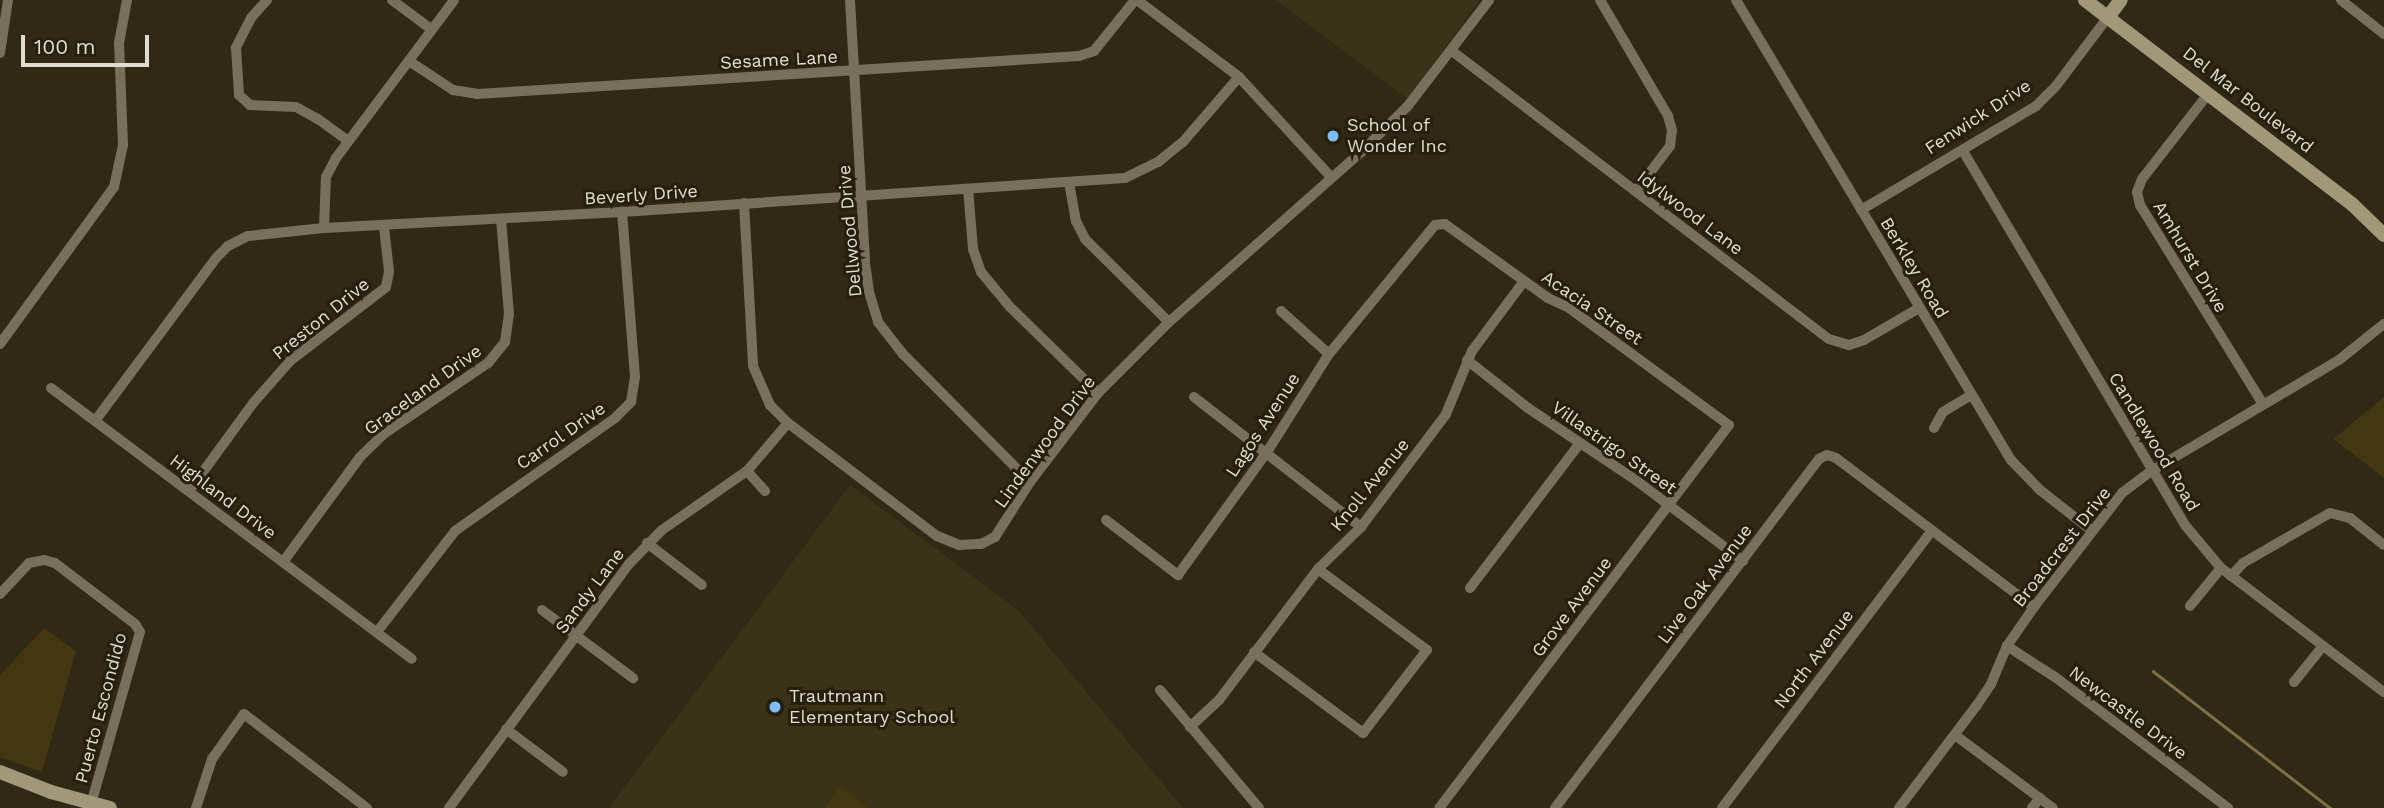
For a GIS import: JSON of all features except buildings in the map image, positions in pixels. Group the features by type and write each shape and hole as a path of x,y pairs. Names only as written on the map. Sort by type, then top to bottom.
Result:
{"main road":[{"name":"Del Mar Boulevard","path":"2085,0 2353,205 2384,235"},
{"name":"Fenwick Drive","path":"2108,17 2121,0"},
{"path":"0,772 91,806 110,808"}],"street":[{"path":"0,53 8,0"},
{"path":"0,344 114,187 123,145 119,43 127,0"},
{"path":"267,0 251,18 236,48 237,88 242,99 256,106 296,107 348,141"},
{"path":"393,0 431,29"},
{"path":"324,228 326,177 348,141 454,0"},
{"name":"Dellwood Drive","path":"850,0 869,292 878,322 904,354 1030,482"},
{"path":"1136,0 1239,77 1331,177"},
{"name":"Sesame Lane","path":"410,61 453,90 477,94 1079,56 1094,51 1136,0"},
{"name":"Lindenwood Drive","path":"744,203 753,366 770,405 788,423 937,536 959,545 981,544 995,537 1030,482 1098,393 1169,322 1407,107 1489,0"},
{"path":"1600,0 1668,116 1672,130 1670,146 1636,191"},
{"name":"Berkley Road","path":"1736,0 2006,451 2025,475 2091,530"},
{"path":"2341,0 2384,34"},
{"name":"Fenwick Drive","path":"1861,210 2036,106 2056,86 2108,17"},
{"name":"Idylwood Lane","path":"1452,51 1829,339 1849,345 1864,340 1919,308"},
{"name":"Beverly Drive","path":"95,421 228,246 248,236 324,228 384,227 1125,178 1158,162 1182,142 1239,77"},
{"name":"Amhurst Drive","path":"2208,94 2142,179 2137,192 2140,205 2263,404"},
{"name":"Candlewood Road","path":"1963,151 2185,525 2221,568 2384,692"},
{"path":"1069,183 1076,221 1085,239 1169,322"},
{"path":"968,189 973,248 981,272 1010,307 1098,393"},
{"name":"Carrol Drive","path":"377,632 455,531 615,418 632,402 635,377 622,212"},
{"name":"Graceland Drive","path":"284,562 360,457 385,433 498,354 505,342 509,314 501,219"},
{"name":"Acacia Street","path":"1435,225 1445,224 1524,281 1569,308 1729,425"},
{"name":"Lagos Avenue","path":"1106,520 1178,575 1267,452 1329,354 1435,225"},
{"name":"Preston Drive","path":"189,491 254,402 290,361 386,287 389,271 384,227"},
{"name":"Knoll Avenue","path":"1190,727 1219,699 1318,569 1360,527 1446,414 1467,360 1524,281"},
{"path":"1281,312 1329,354"},
{"name":"Broadcrest Drive","path":"1899,808 1991,684 2007,646 2034,607 2122,493 2152,470 2339,360 2384,324"},
{"name":"Villastrigo Street","path":"1467,360 1528,408 1669,505 1742,561"},
{"name":"Highland Drive","path":"51,388 412,659"},
{"path":"1934,428 1943,412 1971,395"},
{"path":"1194,397 1360,527"},
{"name":"Sandy Lane","path":"449,808 647,543 747,471 788,423"},
{"name":"Grove Avenue","path":"1439,808 1729,425"},
{"path":"1470,588 1580,443"},
{"name":"Live Oak Avenue","path":"1555,808 1819,459 1827,455 1836,458 1932,530"},
{"path":"747,471 765,491"},
{"path":"2231,576 2243,563 2330,513 2350,519 2384,545"},
{"path":"1932,530 2034,607"},
{"name":"North Avenue","path":"1722,808 1932,530"},
{"path":"647,543 702,585"},
{"name":"Puerto Escondido","path":"0,594 29,563 44,560 55,563 135,624 140,632 91,806"},
{"path":"2190,606 2221,568"},
{"path":"1254,652 1363,733 1371,723 1427,649 1318,569"},
{"path":"542,610 633,678"},
{"name":"Newcastle Drive","path":"2007,646 2055,677 2228,808"},
{"path":"2294,682 2323,646"},
{"path":"1160,690 1259,808"},
{"path":"196,808 212,759 244,714 367,808"},
{"path":"506,729 563,772"},
{"path":"1955,734 2053,808"},
{"path":"2032,808 2040,798"}],"shaded area":[{"path":"1276,0 1480,0 1407,99"},
{"path":"2384,397 2384,478 2333,439"},
{"path":"850,485 1019,611 1183,808 870,808 840,785 824,808 609,808"},
{"path":"44,628 76,651 42,772 0,757 0,675"},
{"path":"840,785 870,808 824,808"}],"waterway":[{"path":"2153,671 2330,808"}],"place":[{"name":"School of Wonder Inc","path":"1333,136"},
{"name":"Trautmann Elementary School","path":"775,707"}]}
